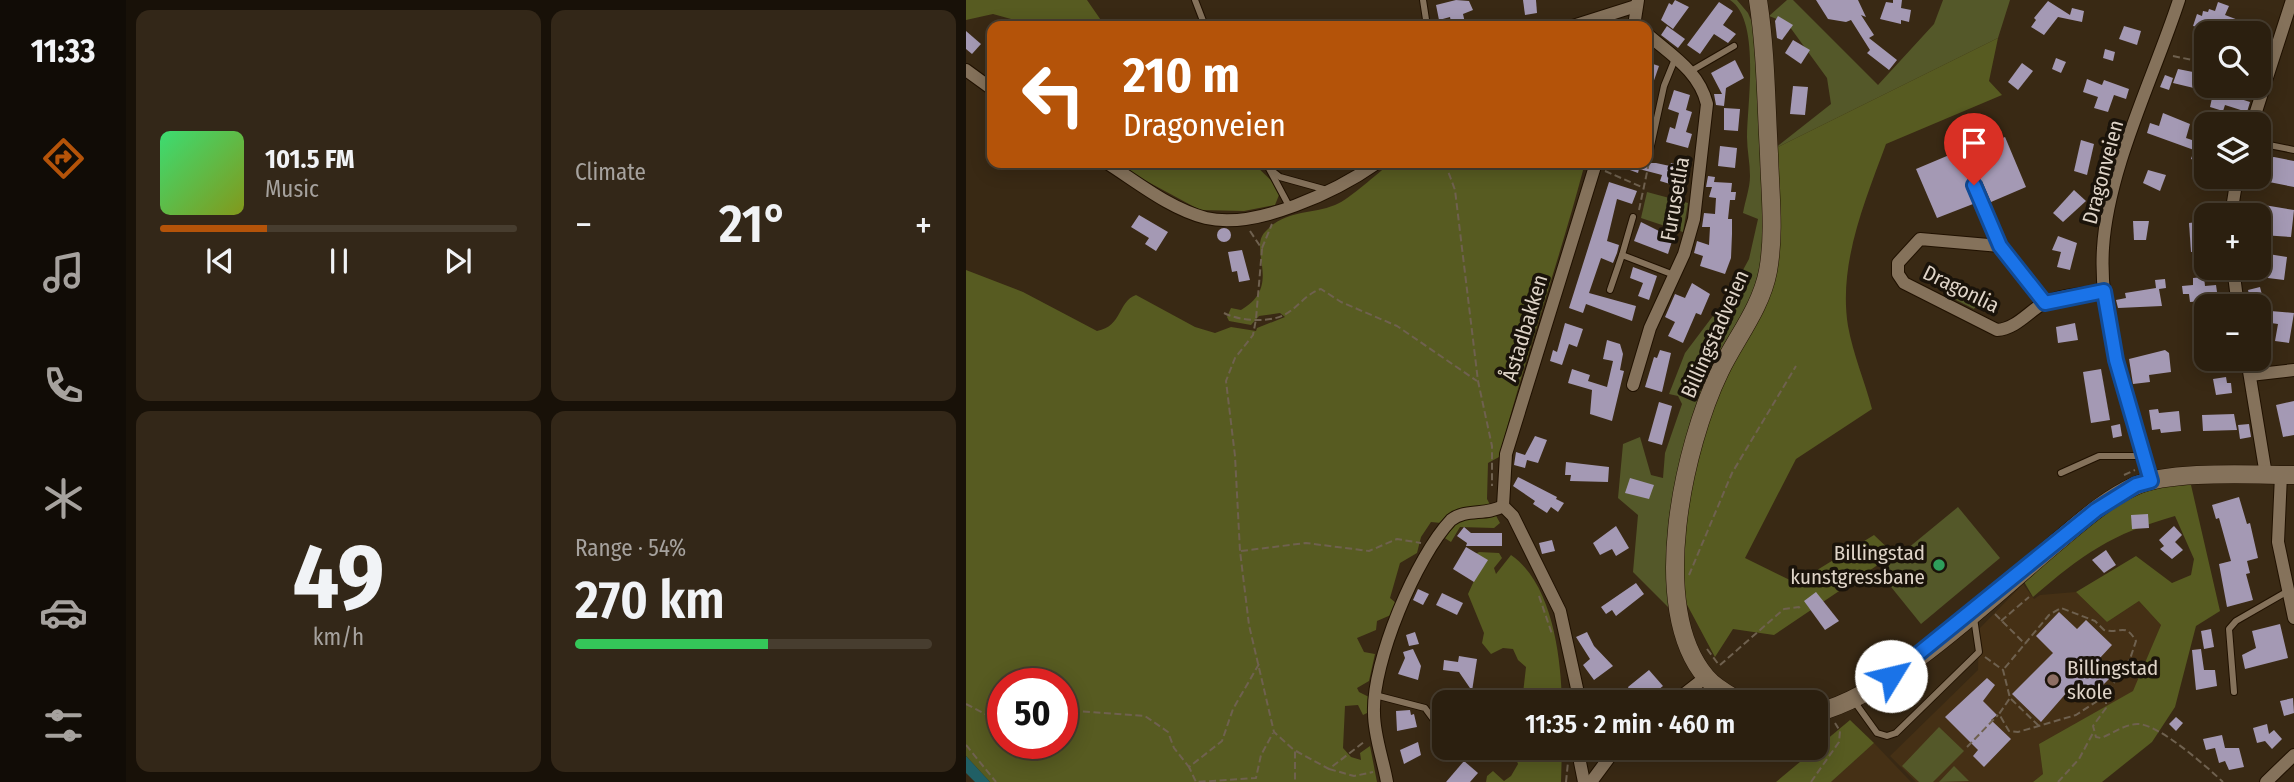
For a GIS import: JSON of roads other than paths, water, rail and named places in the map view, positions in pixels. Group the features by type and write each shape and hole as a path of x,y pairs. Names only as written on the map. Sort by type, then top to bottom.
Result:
{"main road":[{"name":"Billingstadveien","path":"1730,690 1681,628 1675,600 1674,564 1691,456 1704,411 1720,372 1758,303 1769,263 1772,236 1769,154 1758,0"},
{"path":"1828,709 1853,700 1983,611 2096,510 2136,485 2151,481 2280,475"}],"street":[{"name":"Dragonveien","path":"2151,481 2116,360 2104,291 2103,250 2110,205 2179,0"},
{"path":"2256,112 2292,0"},
{"path":"1587,21 1637,3 1637,21"},
{"name":"Furusetlia","path":"1633,385 1650,328 1684,254 1694,219 1706,123 1704,90 1691,71 1652,38"},
{"path":"966,70 987,85"},
{"path":"1115,168 1168,202 1206,218 1241,219 1284,208 1350,182 1370,168"},
{"name":"Åstadbakken","path":"1503,506 1506,454 1594,168"},
{"name":"Dragonlia","path":"1974,185 2000,246 2045,303"},
{"name":"Dragonlia","path":"2000,246 1920,239 1898,263 1898,274 1904,283 1997,330 2009,328 2045,303 2104,291"},
{"path":"2250,374 2294,370"},
{"path":"2249,371 2280,475 2278,542 2294,618"},
{"path":"1386,776 1376,733 1375,695 1397,612 1433,545 1446,524 1457,515 1493,512 1503,506 1513,516 1560,611 1577,690"},
{"path":"1689,690 1713,671"},
{"path":"2266,782 2294,755"},
{"path":"1580,760 1584,782"},
{"path":"1591,782 1607,760"}],"lane":[{"path":"1195,0 1203,21"},
{"path":"1423,0 1426,21"},
{"path":"1691,71 1734,46"},
{"path":"1652,141 1664,86 1675,59"},
{"path":"2271,145 2294,150"},
{"path":"1271,170 1280,177 1329,190"},
{"path":"1271,170 1284,208"},
{"path":"1610,290 1633,217"},
{"path":"1622,255 1674,275"},
{"path":"2061,472 2099,456 2144,456"},
{"path":"2234,692 2229,629 2236,621 2288,591"},
{"path":"1853,700 1877,733 1887,736 1896,733 1979,652 1983,611"},
{"path":"1375,695 1425,708 1432,717"}],"water":[{"path":"966,756 990,782 975,782 966,773"}],"place":[{"name":"Billingstad kunstgressbane","path":"1939,565"},
{"name":"Billingstad skole","path":"2053,680"}]}
